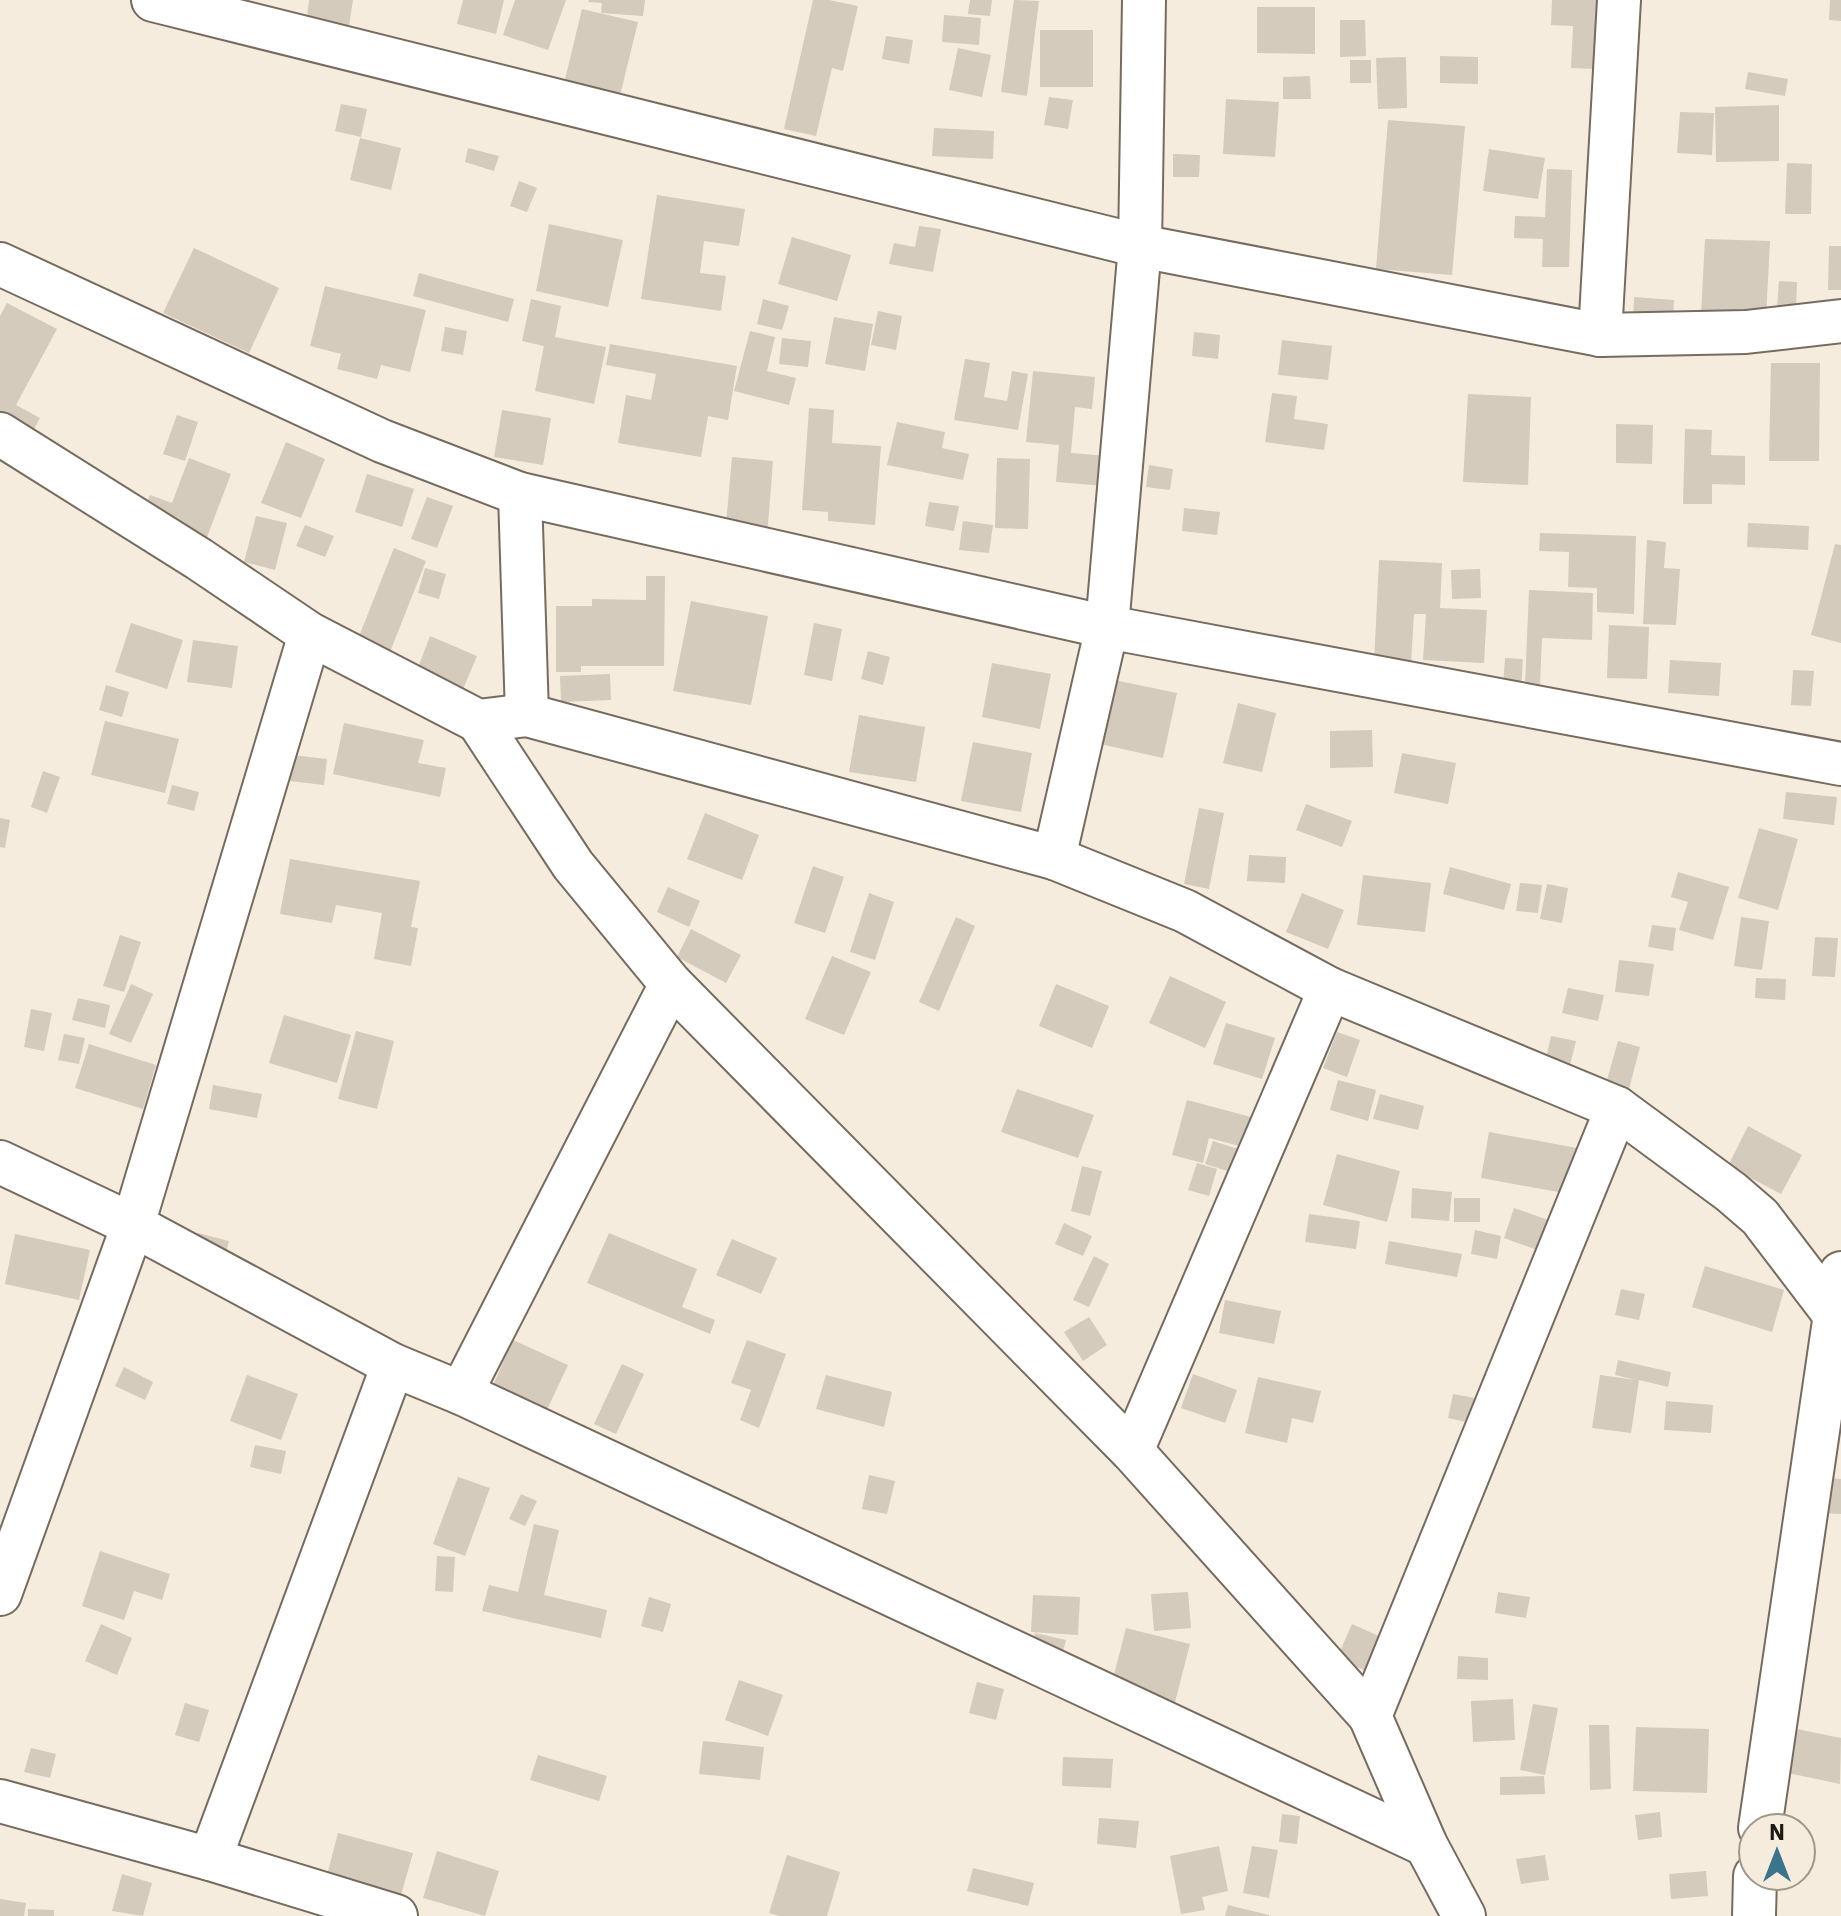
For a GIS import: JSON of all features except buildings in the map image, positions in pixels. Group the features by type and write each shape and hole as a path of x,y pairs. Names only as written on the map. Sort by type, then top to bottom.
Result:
{"street":[{"path":"153,0 1140,246 1600,335 1746,332 1841,321"},
{"path":"1054,858 1107,627 1140,246 1144,0"},
{"path":"1600,335 1619,0"},
{"path":"0,264 382,441 520,494 1107,627 1841,764"},
{"path":"0,434 199,559 310,634 478,721 573,865 671,984 1132,1451 1370,1716 1426,1845 1464,1916"},
{"path":"520,494 527,715"},
{"path":"0,1594 133,1225 310,634"},
{"path":"478,721 527,715 1054,858 1185,911 1330,989 1617,1108 1760,1217 1838,1316"},
{"path":"461,1393 671,984"},
{"path":"1132,1451 1330,989"},
{"path":"1370,1716 1617,1108"},
{"path":"0,1162 133,1225 393,1365 461,1393 1426,1845"},
{"path":"1762,1812 1838,1316 1841,1273"},
{"path":"210,1859 393,1365"},
{"path":"0,1801 210,1859 396,1916"},
{"path":"1754,1916 1755,1892"}]}
